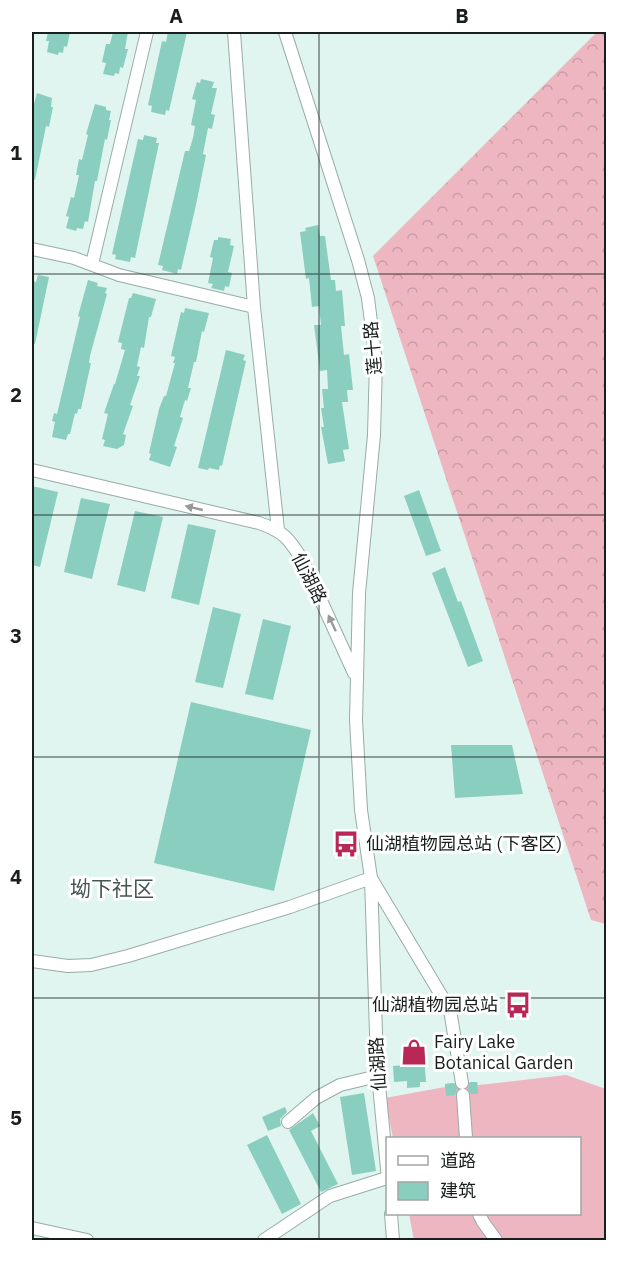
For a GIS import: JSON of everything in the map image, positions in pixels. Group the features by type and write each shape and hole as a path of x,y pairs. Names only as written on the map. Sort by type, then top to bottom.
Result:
{"street":[{"path":"92,264 147,32"},
{"path":"32,470 259,523 278,530 254,307 234,32"},
{"name":"莲十路","path":"285,32 358,260 373,331 376,398 359,593 356,676"},
{"path":"32,249 92,264 119,275 254,307"},
{"name":"仙湖路","path":"278,530 292,544 303,561 356,676 357,771 370,878 378,1077 386,1167"},
{"path":"32,961 68,966 91,965 128,956 290,907 370,878"},
{"name":"仙湖路","path":"370,878 450,1010 463,1089 466,1137"},
{"path":"288,1122 316,1098 340,1085 378,1077"},
{"path":"264,1240 330,1196 386,1178"},
{"path":"391,1215 393,1240"},
{"path":"480,1215 496,1240"},
{"path":"32,1228 87,1240"}],"green space":[{"path":"597,32 606,32 606,924 591,920 373,256"},
{"path":"566,1075 606,1089 606,1240 414,1240 409,1215 581,1215 581,1137 393,1137 385,1098 445,1087 445,1084 477,1082 478,1085"}],"building":[{"path":"48,32 70,32 67,47 64,46 63,53 59,52 58,55 47,52"},
{"path":"113,32 128,32 125,49 128,49 123,68 120,67 119,74 115,73 114,76 103,74 106,63 102,62 106,44 110,44"},
{"path":"168,32 187,32 169,111 166,110 165,115 151,112 152,106 148,105 162,41 166,42"},
{"path":"201,79 214,82 212,88 217,88 211,114 215,115 212,129 208,128 203,154 206,155 196,205 181,270 178,269 177,274 162,270 163,266 158,265 185,151 189,151 193,138 195,126 191,125 196,100 192,99 197,82 200,83"},
{"path":"37,93 52,98 51,107 53,107 49,127 46,126 35,180 32,179 32,103 34,104"},
{"path":"95,104 111,111 109,120 111,120 97,181 95,181 88,222 85,221 83,229 77,228 76,231 66,228 69,217 66,216 71,197 74,198 79,175 76,175 79,159 82,160 88,135 86,134"},
{"path":"144,135 157,138 156,143 159,143 135,258 131,257 130,262 115,259 116,255 112,254 138,139 143,140"},
{"path":"318,225 320,236 325,236 331,280 335,280 336,291 342,290 345,326 341,326 344,355 349,354 353,390 347,390 348,402 342,402 349,449 343,450 345,461 328,464 321,427 324,427 321,408 324,408 322,389 328,389 327,370 320,371 314,325 321,325 319,306 312,307 300,232 306,231 305,228"},
{"path":"218,237 231,239 230,245 234,246 228,272 232,273 229,287 225,286 224,291 211,288 213,284 208,283 213,258 210,257 214,240 218,240"},
{"path":"38,275 49,277 35,344 32,344 32,281 36,282"},
{"path":"88,280 98,283 97,286 107,288 105,293 107,294 90,356 89,363 91,363 81,409 78,409 77,414 75,413 70,434 66,440 52,437 55,422 52,421 54,413 57,414"},
{"path":"133,293 156,299 151,317 149,317 144,348 141,347 137,366 140,367 137,376 140,376 123,434 126,435 124,445 117,449 103,446 105,440 102,439 108,414 104,413 125,350 121,349 122,343 118,342 129,298"},
{"path":"185,308 209,313 204,332 202,331 196,362 194,362 188,388 191,388 180,417 183,418 170,467 149,460 151,454 149,453 159,409 166,396 175,363 173,363 175,357 171,356 181,312 184,313"},
{"path":"226,350 245,355 243,360 246,361 222,466 220,465 219,470 209,468 208,470 198,468"},
{"path":"32,486 58,492 40,567 32,565"},
{"path":"419,490 441,551 426,556 404,496"},
{"path":"81,498 110,504 92,579 64,572"},
{"path":"135,511 163,517 145,592 117,585"},
{"path":"188,524 216,530 199,605 171,598"},
{"path":"445,567 458,602 461,601 483,661 468,667 432,573"},
{"path":"213,607 241,614 223,688 195,682"},
{"path":"263,619 291,626 273,700 245,694"},
{"path":"191,702 311,730 274,891 154,863"},
{"path":"451,745 512,745 523,794 455,798"},
{"path":"416,1048 416,1056 424,1055 426,1082 420,1082 420,1087 407,1088 407,1081 394,1082 393,1066 407,1065 405,1049"},
{"path":"470,1082 477,1082 478,1094 471,1094 468,1089"},
{"path":"454,1083 457,1089 455,1095 446,1096 445,1084"},
{"path":"364,1093 376,1171 352,1175 340,1097"},
{"path":"285,1107 287,1112 280,1119 281,1126 268,1131 262,1117"},
{"path":"313,1113 320,1126 311,1131 338,1184 321,1192 289,1130"},
{"path":"267,1135 301,1204 282,1214 247,1145"}],"place":[{"name":"仙湖植物园总站 (下客区)","path":"346,844"},
{"name":"仙湖植物园总站","path":"518,1005"},
{"name":"Fairy Lake Botanical Garden","path":"414,1052"}],"district":[{"name":"坳下社区","path":"112,889"}]}
